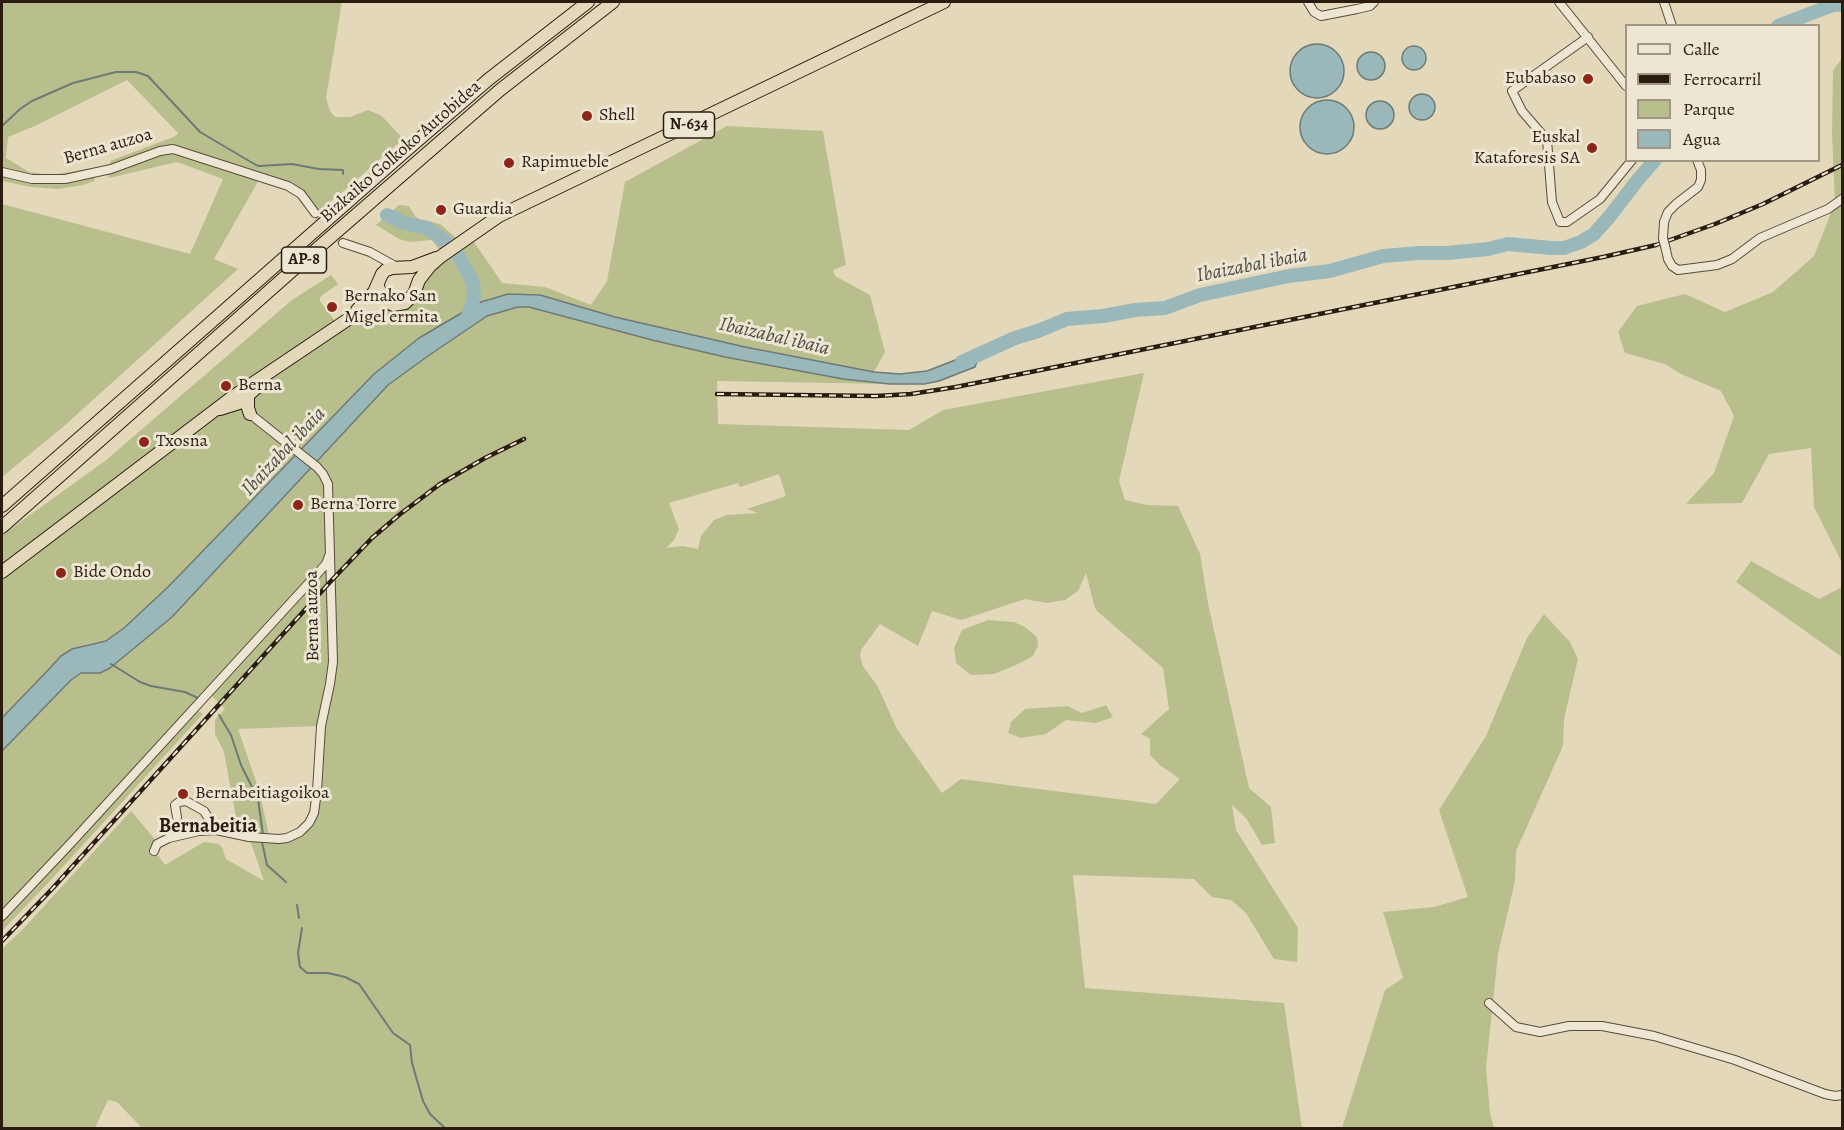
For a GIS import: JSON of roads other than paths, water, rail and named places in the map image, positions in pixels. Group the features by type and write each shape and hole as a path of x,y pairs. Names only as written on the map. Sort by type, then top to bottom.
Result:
{"highway":[{"name":"Bizkaiko Golkoko Autobidea","path":"2,506 418,140 489,79 588,2"},
{"name":"Bizkaiko Golkoko Autobidea","path":"2,527 500,90 613,2"},
{"name":"N-634","path":"2,572 208,414 272,370 350,318 387,302 399,305 405,303 410,299 426,271 440,257 499,216 944,2"},
{"name":"N-634","path":"350,318 365,303 380,280 392,268 401,268 440,257"},
{"path":"401,268 413,276 416,288"},
{"path":"380,280 382,298 387,302"},
{"path":"208,414 236,404 248,396 272,370"},
{"path":"248,396 250,414"},
{"path":"236,404 250,414"}],"street":[{"path":"1308,2 1314,12 1321,16 1370,6 1374,2"},
{"path":"1559,2 1625,85"},
{"path":"1664,2 1671,24"},
{"path":"1588,37 1512,91 1522,111 1547,140 1552,202 1560,222 1567,222 1600,199 1630,162"},
{"name":"Berna auzoa","path":"2,172 32,179 65,179 111,169 160,151 173,149 288,186 301,194 315,213"},
{"path":"1698,162 1701,174 1698,188 1668,212 1664,222 1663,238 1668,259 1678,270 1717,265 1732,259 1760,238 1828,209 1842,199"},
{"path":"343,243 370,252 401,268"},
{"path":"362,250 373,259 380,280"},
{"name":"Berna auzoa","path":"216,830 249,837 287,838 300,832 309,823 314,813 321,726 333,662 328,484 316,467 250,414"},
{"path":"2,916 321,570 328,561 330,552"},
{"path":"154,851 157,844 169,838 199,831 216,830 204,811 186,801 175,805 177,817"},
{"path":"1489,1003 1516,1027 1540,1032 1569,1026 1602,1026 1654,1036 1735,1060 1825,1094 1842,1095"}],"water":[{"path":"1317,44 1327,46 1336,52 1342,61 1344,71 1342,81 1336,90 1327,96 1317,98 1307,96 1298,90 1292,81 1290,71 1292,61 1298,52 1307,46"},
{"path":"1414,46 1423,49 1426,58 1423,67 1414,70 1405,67 1402,58 1405,49"},
{"path":"1371,52 1381,56 1385,66 1381,76 1371,80 1361,76 1357,66 1361,56"},
{"path":"1422,94 1431,98 1435,107 1431,116 1422,120 1413,116 1409,107 1413,98"},
{"path":"1327,100 1337,102 1346,108 1352,117 1354,127 1352,137 1346,146 1337,152 1327,154 1317,152 1308,146 1302,137 1300,127 1302,117 1308,108 1317,102"},
{"path":"1380,101 1390,105 1394,115 1390,125 1380,129 1370,125 1366,115 1370,105"},
{"path":"508,294 540,295 615,317 745,347 874,372 900,374 927,371 981,350 975,367 939,381 924,384 890,384 843,379 725,357 529,307 518,307 487,316 388,385 172,617 110,668 100,673 81,673 71,680 2,751 2,718 61,656 72,649 106,641 124,628 168,587 374,374 419,338 481,302"}],"waterway":[{"name":"Ibaizabal ibaia","path":"1783,24 1833,5 1842,5"},
{"path":"2,126 32,101 73,83 116,72 136,72 148,76 200,132 256,165 292,164 319,169 343,170 343,174"},
{"name":"Ibaizabal ibaia","path":"962,362 1015,338 1067,319 1165,308 1200,295 1289,276 1330,271 1383,256 1447,253 1488,249 1508,244 1564,248 1594,234 1653,162"},
{"path":"387,215 404,223 427,228 446,242"},
{"path":"458,255 473,283 474,298 468,316"},
{"path":"111,664 140,682 185,692 200,699"},
{"path":"219,715 231,735 241,765 258,799 263,835"},
{"path":"262,842 267,865 286,882"},
{"path":"297,905 299,918"},
{"path":"302,928 298,953 300,967 307,973 328,973 345,977 359,984 393,1033 410,1045 412,1063 423,1101 430,1114 445,1128"}],"tunnel":[{"path":"315,213 343,243"}],"railway":[{"path":"717,394 876,396 911,394 956,387 1603,257 1656,245 1715,224 1763,204 1842,165"},
{"path":"2,941 372,538 440,484 524,439"}],"place":[{"name":"Eubabaso","path":"1588,79"},
{"name":"Shell","path":"587,116"},
{"name":"Euskal Kataforesis SA","path":"1592,148"},
{"name":"Rapimueble","path":"509,163"},
{"name":"Guardia","path":"441,210"},
{"name":"Bernako San Migel ermita","path":"332,307"},
{"name":"Berna","path":"226,386"},
{"name":"Txosna","path":"144,442"},
{"name":"Berna Torre","path":"298,505"},
{"name":"Bide Ondo","path":"61,573"},
{"name":"Bernabeitiagoikoa","path":"183,794"}],"district":[{"name":"Bernabeitia","path":"208,827"}]}
